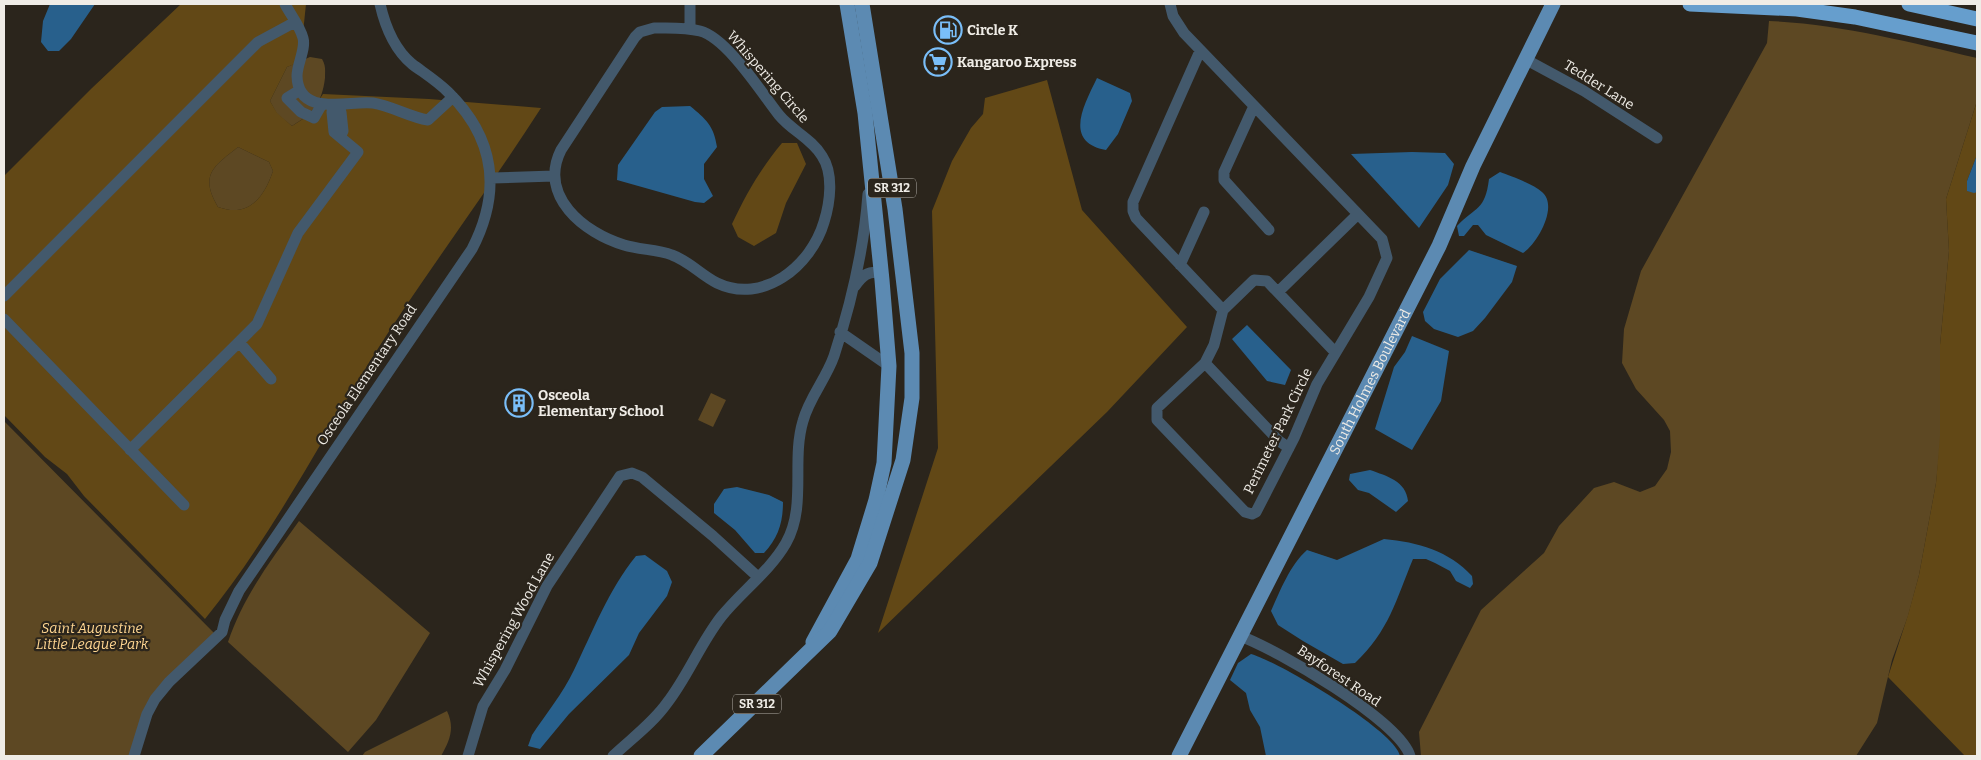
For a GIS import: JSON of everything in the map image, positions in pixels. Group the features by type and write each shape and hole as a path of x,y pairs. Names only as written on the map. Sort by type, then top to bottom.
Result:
{"highway":[{"path":"1690,4 1797,9 1855,17 1977,43"},
{"path":"1909,4 1977,19"}],"main road":[{"name":"SR 312","path":"810,648 858,559 876,500 884,463 889,366 882,273 865,114 847,4"},
{"name":"SR 312","path":"701,756 790,671 810,648 830,631 870,563 903,460 912,398 912,353 895,209 862,4"},
{"name":"South Holmes Boulevard","path":"1179,756 1439,246 1473,166 1553,4"},
{"path":"889,366 901,374 912,373"}],"street":[{"path":"285,4 303,39 297,76 300,90 309,100 336,106 372,103 416,118 428,120 453,97"},
{"name":"Osceola Elementary Road","path":"134,756 147,714 155,699 169,682 222,632 225,620 239,590 472,249 485,220 492,178 480,136 466,111 453,97 412,64 400,51 388,31 380,4"},
{"path":"690,4 690,29"},
{"name":"Perimeter Park Circle","path":"1170,4 1176,22 1200,51 1382,239 1387,258 1369,297 1317,384 1289,448 1256,512 1248,514 1157,420 1157,408 1205,363 1214,345 1224,310"},
{"path":"4,296 258,42 295,22"},
{"name":"Whispering Circle","path":"654,28 690,29 710,35 724,46 788,126 816,148 825,161 829,191 827,213 814,245 799,265 780,279 759,288 738,289 726,286 706,276 680,258 658,251 625,246 597,234 566,207 556,189 554,176 556,159 561,150 635,37 640,32 654,28"},
{"path":"1200,51 1133,202 1133,211 1136,218 1224,310 1254,280 1263,279 1336,352"},
{"name":"Tedder Lane","path":"1525,59 1584,91 1657,138"},
{"path":"300,90 287,98 301,112 314,118 322,104"},
{"path":"130,450 257,324 298,233 358,152 340,137 343,131 341,112 336,106"},
{"path":"1254,106 1224,172 1224,180 1269,230"},
{"path":"613,756 667,704 720,618 786,543 797,510 798,442 803,420 833,358 862,252 870,165"},
{"path":"492,178 554,176"},
{"path":"1180,265 1204,212"},
{"path":"1278,292 1358,214"},
{"path":"851,292 862,276 874,271 882,273"},
{"path":"4,319 184,505"},
{"path":"840,332 889,366"},
{"path":"238,342 272,379"},
{"path":"1205,363 1278,440 1289,448"},
{"name":"Whispering Wood Lane","path":"468,756 483,706 510,662 547,586 620,476 632,473 642,477 713,536 758,577"},
{"name":"Bayforest Road","path":"1240,636 1270,648 1351,700 1399,739 1410,756"}],"green space":[{"path":"1769,21 1848,30 1977,58 1977,101 1946,199 1949,251 1940,345 1941,436 1936,483 1919,575 1908,616 1892,660 1877,723 1856,756 1421,756 1419,732 1481,610 1544,553 1559,526 1594,488 1614,482 1640,492 1655,486 1667,469 1671,452 1670,431 1664,420 1636,389 1622,363 1624,329 1641,271 1767,43"},
{"path":"310,57 322,59 323,61 325,66 324,87 319,101 311,112 292,126 277,114 270,101 287,67"},
{"path":"238,147 269,162 273,171 260,197 246,208 229,210 218,207 212,196 210,179 216,166"},
{"path":"711,393 726,400 713,427 698,420"},
{"name":"Saint Augustine Little League Park","path":"4,421 218,637 155,699 134,756 4,756"},
{"path":"299,521 430,633 376,720 348,752 228,642 234,625 250,594"},
{"path":"447,711 451,728 447,745 441,756 362,756 365,752"}],"shaded area":[{"path":"181,4 306,4 300,62 287,67 270,101 277,113 292,126 309,115 323,94 429,99 541,108 370,361 292,493 250,558 205,619 84,496 67,474 45,457 4,415 4,176 92,88","holes":["238,147 269,162 273,171 260,197 246,208 238,210 218,207 212,196 210,179 212,172 222,160"]},
{"path":"1047,80 1082,210 1187,327 1107,412 878,633 938,448 932,211 952,161 971,128 983,114 985,98"},
{"path":"1977,101 1977,155 1967,181 1967,191 1977,192 1977,756 1965,756 1888,677 1919,575 1936,483 1940,436 1940,345 1949,251 1946,199"},
{"path":"782,143 797,143 806,164 786,203 776,233 754,246 738,237 732,224 754,182"}],"water":[{"path":"50,4 95,4 71,39 59,51 48,51 41,42 43,21"},
{"path":"1097,78 1130,93 1132,101 1118,134 1106,150 1093,146 1085,139 1081,131 1080,121 1083,111"},
{"path":"690,106 708,124 716,140 717,147 704,164 704,179 713,196 704,203 695,202 617,180 618,165 655,112 662,107"},
{"path":"1445,153 1454,164 1448,185 1419,228 1351,154"},
{"path":"1977,155 1977,192 1974,193 1967,191 1967,181"},
{"path":"1500,172 1533,186 1547,198 1547,215 1544,224 1534,242 1523,253 1486,235 1478,225 1473,225 1464,236 1459,236 1457,226 1479,207 1485,197 1489,179"},
{"path":"1469,250 1517,266 1512,282 1485,318 1473,331 1458,337 1434,329 1425,321 1423,312 1440,279"},
{"path":"1247,325 1291,370 1285,385 1267,381 1232,339"},
{"path":"1412,336 1449,351 1441,401 1412,450 1375,429 1394,367 1405,352"},
{"path":"1370,470 1395,480 1404,489 1408,501 1396,512 1369,493 1358,490 1349,480 1350,474"},
{"path":"737,487 769,495 783,502 779,530 773,542 764,553 755,553 735,530 714,513 714,504 724,489"},
{"path":"1384,539 1421,545 1443,554 1463,567 1472,576 1473,584 1470,588 1456,581 1450,571 1426,559 1413,559 1384,627 1367,651 1355,663 1343,664 1278,625 1271,611 1295,563 1307,550 1337,560"},
{"path":"645,555 667,571 672,582 667,596 639,633 629,655 569,714 540,749 528,746 532,735 570,679 618,582 636,556"},
{"path":"1251,654 1285,669 1334,698 1379,730 1394,745 1400,756 1266,756 1260,727 1250,710 1246,693 1230,680 1238,663"}],"place":[{"name":"Circle K","path":"948,30"},
{"name":"Kangaroo Express","path":"938,62"},
{"name":"Osceola Elementary School","path":"519,403"}]}
